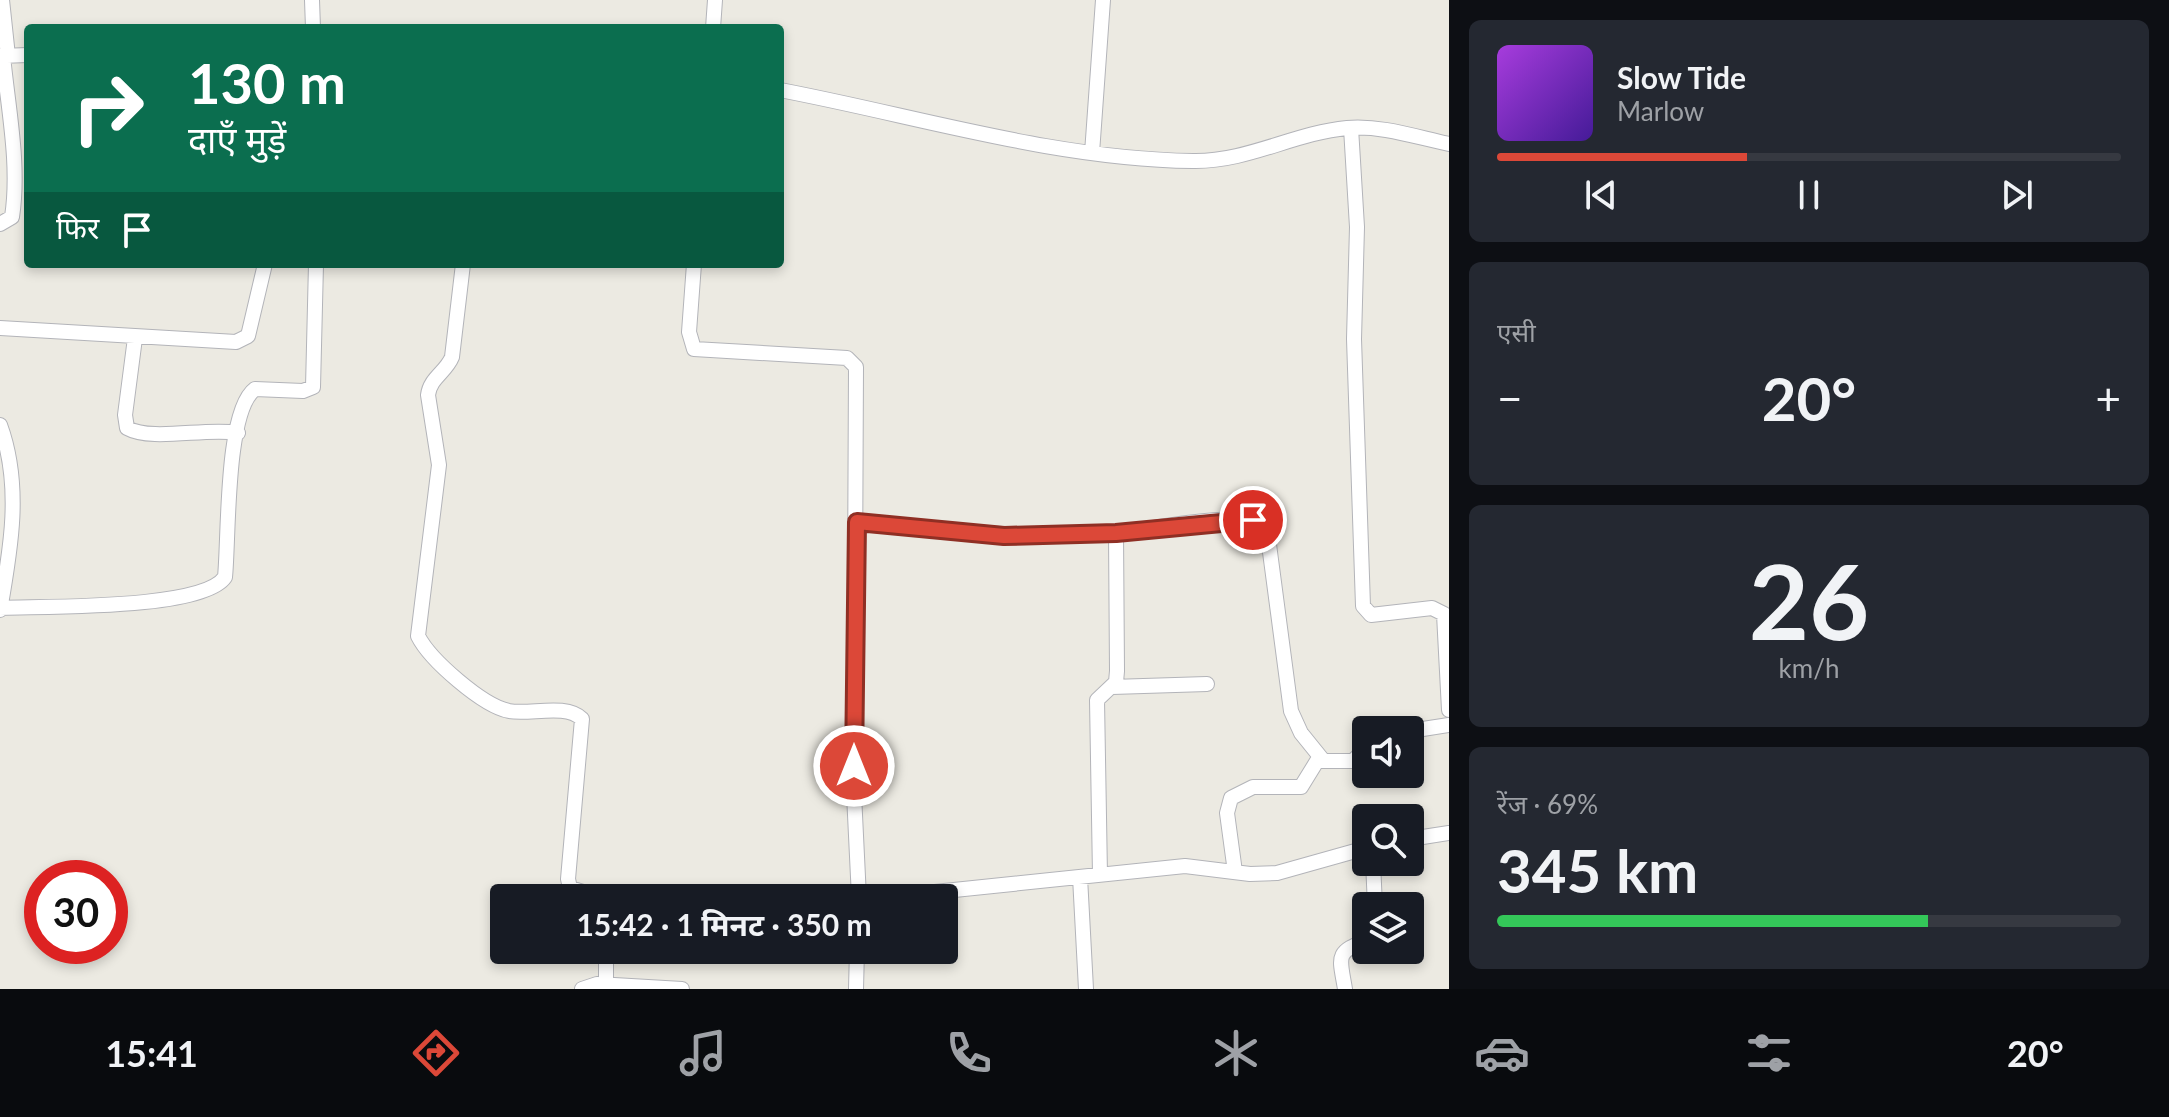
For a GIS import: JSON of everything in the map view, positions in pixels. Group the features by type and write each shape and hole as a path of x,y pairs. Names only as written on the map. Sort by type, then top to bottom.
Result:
{"street":[{"path":"312,0 313,24"},
{"path":"713,24 715,0"},
{"path":"1092,153 1103,0"},
{"path":"0,224 12,217 13,202 13,145 4,56 6,1"},
{"path":"4,56 24,55"},
{"path":"784,91 1092,153 1221,160 1351,128 1381,130 1449,144"},
{"path":"1351,128 1357,227 1354,339 1363,606 1371,615 1432,608 1444,614 1449,710"},
{"path":"0,328 198,343 244,340 251,327 264,268"},
{"path":"0,425 13,486 10,549 0,609 173,600 218,587 225,577 231,467 244,402 255,389 303,391 313,387 318,293 316,268"},
{"path":"463,268 452,357 429,386 427,406 439,465 418,636 462,683 495,707 517,712 567,712 582,719 569,884"},
{"path":"694,268 689,332 694,349 838,357 853,361 856,367 854,794 858,884"},
{"path":"135,338 125,415 127,428 140,432 193,433 215,429 238,433"},
{"path":"857,522 984,536 1116,533 1210,522 1261,523 1268,537 1291,711 1301,733 1322,759"},
{"path":"1112,687 1117,671 1116,533"},
{"path":"1100,875 1099,694 1112,687 1207,684"},
{"path":"1424,729 1449,725"},
{"path":"1235,872 1227,813 1231,798 1253,787 1301,787 1313,766 1322,759 1352,761"},
{"path":"1424,837 1449,833"},
{"path":"958,890 1185,866 1277,873 1352,852"},
{"path":"1080,877 1086,989"},
{"path":"1345,989 1341,953 1352,946"},
{"path":"606,964 606,985"},
{"path":"856,989 857,964"},
{"path":"582,989 588,985 682,989"}],"route":[{"path":"854,766 857,522 1004,536 1116,533 1253,520"}]}
